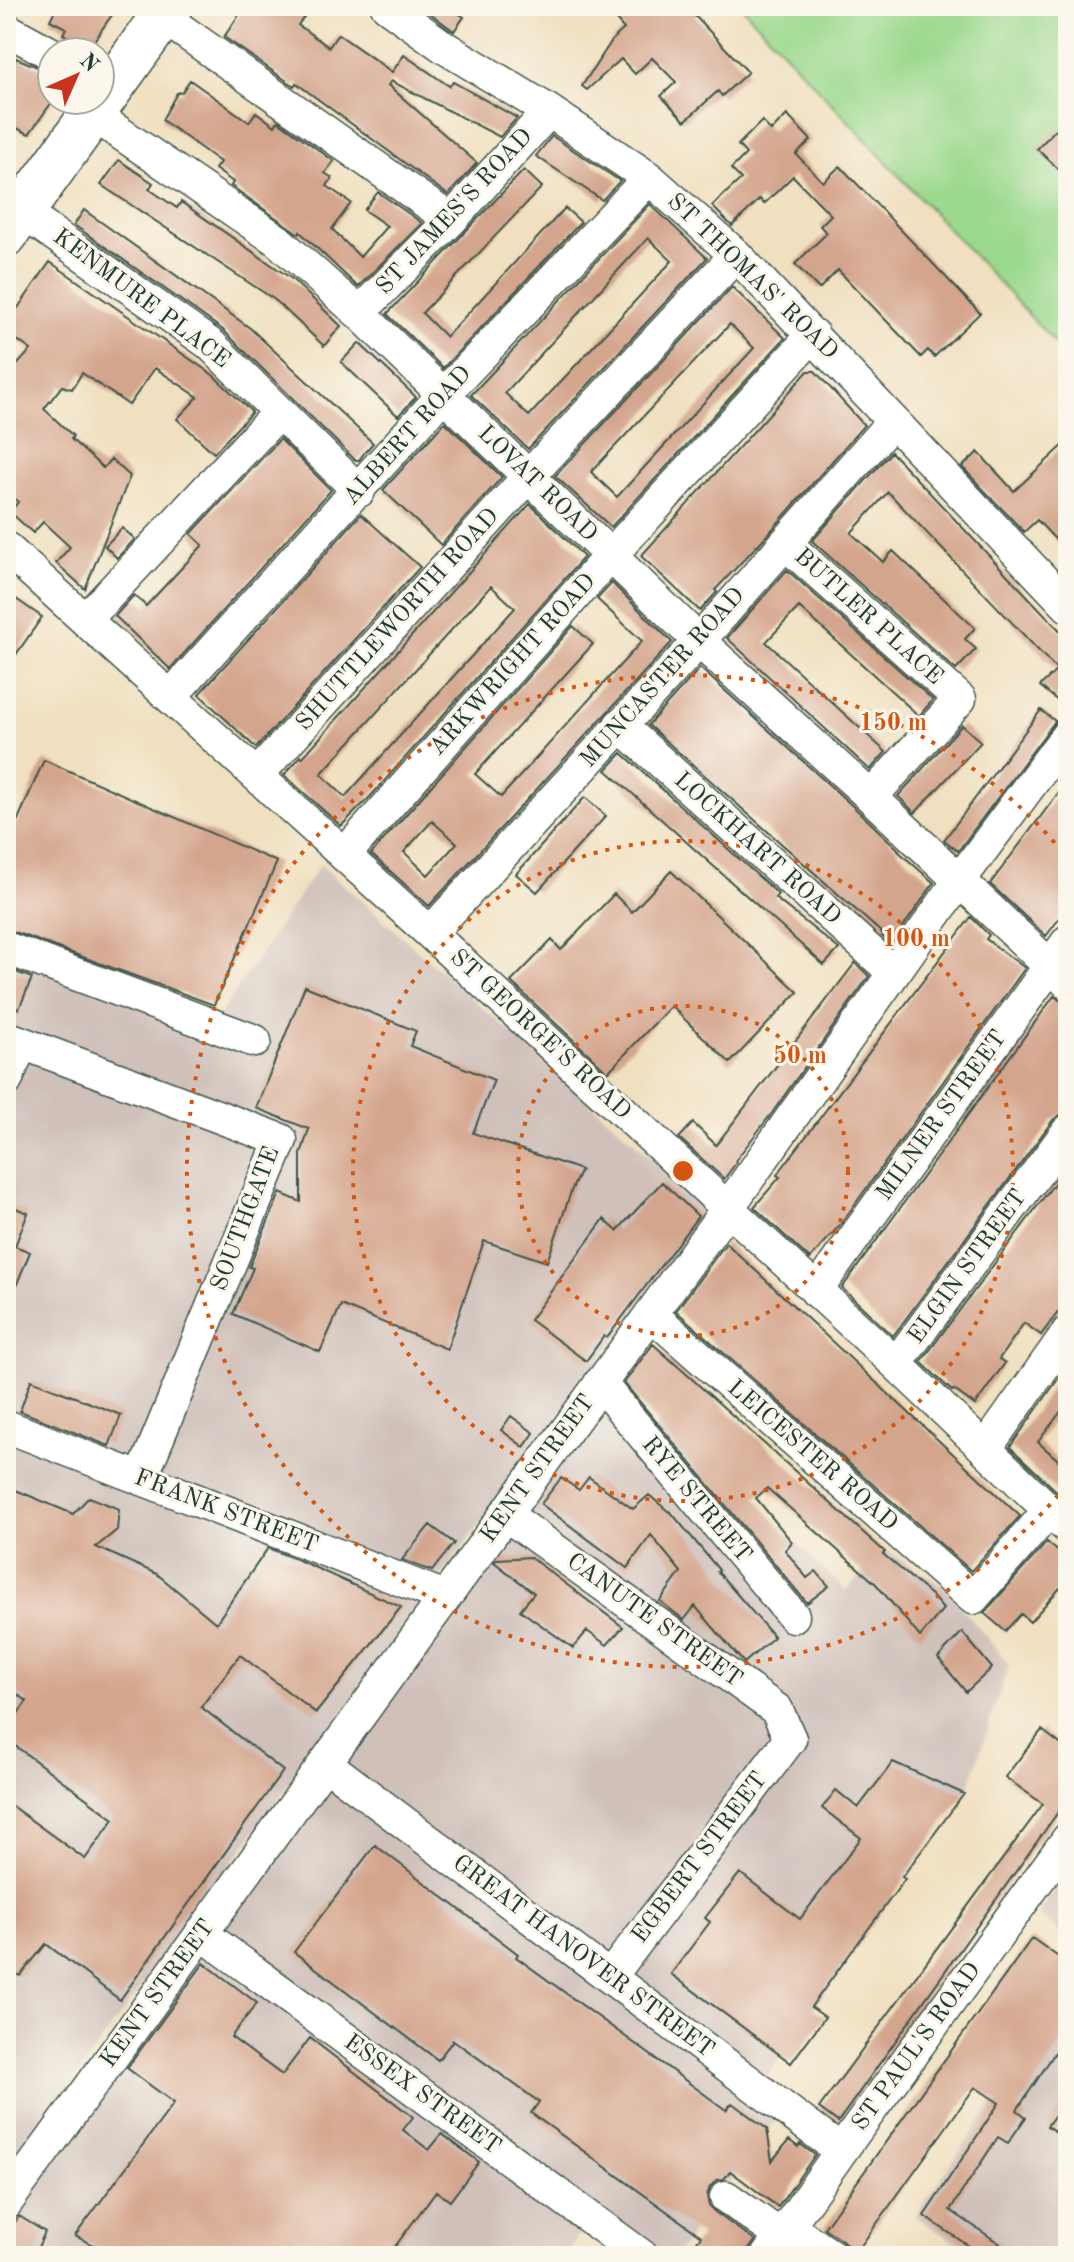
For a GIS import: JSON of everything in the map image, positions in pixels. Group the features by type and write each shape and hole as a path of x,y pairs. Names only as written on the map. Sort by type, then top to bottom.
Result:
{"highway":[{"path":"116,75 167,11"},
{"path":"14,223 86,116"}],"street":[{"path":"6,22 15,6"},
{"name":"ST THOMAS' ROAD","path":"387,6 444,47 549,111 649,178 736,255 1068,606"},
{"path":"167,11 451,220"},
{"path":"6,29 36,45"},
{"name":"LOVAT ROAD","path":"116,106 277,240 359,313 699,641 959,881 1062,964"},
{"name":"ST JAMES'S ROAD","path":"359,313 451,220 549,111"},
{"name":"ALBERT ROAD","path":"170,697 443,395 649,178"},
{"name":"KENMURE PLACE","path":"14,223 210,344 359,491"},
{"name":"SHUTTLEWORTH ROAD","path":"257,775 529,476 736,255"},
{"name":"ARKWRIGHT ROAD","path":"344,855 611,555 813,335"},
{"path":"86,619 279,412"},
{"name":"MUNCASTER ROAD","path":"430,933 699,641 893,421"},
{"name":"BUTLER PLACE","path":"785,543 960,699 871,797"},
{"name":"ST GEORGE'S ROAD","path":"6,548 430,933 896,1364 1059,1520"},
{"name":"LOCKHART ROAD","path":"620,725 893,972"},
{"name":"KENT STREET","path":"6,2203 1068,734"},
{"path":"6,948 255,1041"},
{"name":"MILNER STREET","path":"816,1291 1062,964"},
{"path":"6,1081 14,1040"},
{"name":"SOUTHGATE","path":"14,1040 281,1140 141,1479"},
{"name":"ELGIN STREET","path":"896,1364 1068,1131"},
{"name":"LEICESTER ROAD","path":"651,1314 973,1598 1059,1520"},
{"path":"986,1448 1068,1332"},
{"name":"RYE STREET","path":"600,1383 793,1616"},
{"name":"FRANK STREET","path":"6,1426 445,1597"},
{"name":"CANUTE STREET","path":"505,1514 777,1710 790,1739"},
{"name":"EGBERT STREET","path":"610,1977 790,1739"},
{"name":"GREAT HANOVER STREET","path":"325,1763 841,2151"},
{"name":"ST PAUL'S ROAD","path":"779,2240 1068,1839"},
{"name":"ESSEX STREET","path":"201,1933 642,2256"},
{"path":"726,2197 779,2240 832,2256"}],"shaded area":[{"path":"320,864 710,1209 6,2172 6,938 214,1024"},
{"path":"602,1394 642,1446 669,1410 759,1507 846,1591 884,1549 945,1588 1009,1664 969,1786 765,2079 782,2112 675,2256 656,2256 595,2213 564,2256 6,2256 6,2214"},
{"path":"1068,1869 1068,1940 1038,1914"},
{"path":"1068,1996 1068,2256 974,2256 915,2216"}],"green space":[{"path":"741,6 1068,6 1068,357"}],"building":[{"path":"57,6 118,6 97,36 67,36 63,34 66,28 50,20"},
{"path":"245,6 312,6 298,25 329,47 338,34 392,72 404,55 449,86 453,82 517,118 500,137 391,81 388,85 477,163 448,195 296,83 294,86 224,37"},
{"path":"420,6 448,6 464,17 454,31"},
{"path":"604,6 705,6 695,16 748,72 722,96 718,91 685,121 661,96 676,82 652,58 635,74 621,59 587,90 582,86 613,39 624,29"},
{"path":"16,58 36,66 36,116 42,116 29,134 6,123 6,79"},
{"path":"190,80 249,122 256,112 275,126 278,121 334,161 325,173 332,178 327,186 351,203 332,229 360,257 387,226 364,210 378,192 422,223 358,287 300,232 231,186 233,182 215,169 220,162 162,120 177,93 182,92"},
{"path":"787,115 811,140 796,154 823,182 840,166 980,313 934,357 928,350 921,357 838,270 819,289 795,264 827,233 820,226 831,215 793,176 764,204 760,199 732,226 712,206 741,179 731,169 746,154 738,145 762,121 771,131"},
{"path":"1055,130 1068,141 1068,178 1037,149"},
{"path":"552,136 620,181 602,200 536,156"},
{"path":"119,160 153,183 149,189 177,208 181,202 292,279 341,326 324,346 275,300 101,185"},
{"path":"524,170 542,187 422,313 446,337 565,208 581,222 443,368 387,314"},
{"path":"650,204 707,258 528,449 471,395","holes":["648,238 672,261 529,416 505,393"]},
{"path":"84,210 250,328 373,443 359,460 355,460 223,330 74,225"},
{"path":"50,262 213,375 252,412 214,453 177,419 198,397 155,368 129,405 82,373 72,389 62,386 44,409 103,468 111,459 130,476 85,589 56,563 70,547 43,522 33,533 10,512 18,502 6,490 6,377 31,350 6,332 6,325"},
{"path":"732,287 785,338 611,527 555,476","holes":["730,324 754,348 617,497 591,472"]},
{"path":"359,343 416,397 398,416 341,362"},
{"path":"808,371 815,371 864,425 715,590 717,592 700,611 641,556"},
{"path":"445,422 502,477 441,545 383,490"},
{"path":"280,439 331,490 170,669 115,616 134,595 146,606 203,545 191,534"},
{"path":"1068,441 1068,553 1037,520 1024,532 962,467 978,452 1014,491"},
{"path":"891,452 1068,639 1068,694 1059,702 1040,686 1057,670 888,492 851,533 883,562 893,551 975,628 965,639 976,649 956,670 812,541"},
{"path":"530,504 584,557 341,826 284,775","holes":["491,586 515,608 345,797 321,774"]},
{"path":"361,514 420,567 256,748 199,694"},
{"path":"122,528 135,539 117,558 105,546"},
{"path":"787,570 933,700 919,716 799,607 766,642 886,752 870,770 727,638"},
{"path":"612,583 672,642 429,906 371,854 573,626 593,644 475,774 501,797 642,641 597,599","holes":["432,821 457,843 428,875 404,852"]},
{"path":"6,592 42,617 6,669"},
{"path":"700,668 934,883 891,944 648,725"},
{"path":"1041,710 1055,721 958,851 944,840"},
{"path":"962,725 981,742 915,813 898,796"},
{"path":"622,753 778,894 775,898 839,949 824,965 606,770"},
{"path":"44,760 277,862 214,1005 6,929 6,847"},
{"path":"1068,780 1068,907 1046,936 990,884"},
{"path":"585,797 606,816 537,892 516,874"},
{"path":"671,871 798,992 730,1063 671,1006 608,1072 511,982 552,940 561,950 614,894 632,912"},
{"path":"971,917 989,935 986,939 1025,968 840,1225 810,1259 754,1207 780,1177 777,1175"},
{"path":"855,963 869,976 724,1179 679,1138 693,1123 716,1145"},
{"path":"6,968 32,978 19,1009 6,1004"},
{"path":"305,986 416,1031 410,1046 494,1080 473,1133 581,1170 547,1262 484,1241 447,1349 341,1305 320,1352 233,1314 280,1193 301,1202 301,1154 309,1129 256,1108"},
{"path":"1054,996 1068,1006 1068,1107 1053,1120 893,1336 842,1288"},
{"path":"1068,1165 1068,1299 1041,1335 1024,1323 999,1359 1005,1363 975,1405 952,1391 921,1362"},
{"path":"662,1182 698,1216 607,1338 604,1336 586,1361 530,1320 604,1219 617,1231"},
{"path":"6,1204 28,1213 15,1246 30,1252 7,1308"},
{"path":"726,1243 1020,1516 971,1571 676,1311"},
{"path":"653,1344 932,1596 943,1609 920,1637 876,1584 767,1488 756,1498 792,1542 785,1550 807,1578 816,1571 829,1586 807,1603 624,1383"},
{"path":"1068,1365 1068,1402 1038,1442 1068,1469 1068,1502 1010,1447"},
{"path":"31,1380 121,1415 109,1446 20,1411"},
{"path":"511,1416 534,1433 524,1447 501,1430"},
{"path":"589,1477 633,1509 649,1495 670,1511 774,1637 744,1663 695,1606 684,1620 660,1601 681,1572 651,1535 627,1568 541,1504 561,1478 579,1490"},
{"path":"6,1486 73,1514 89,1497 119,1509 117,1530 96,1547 157,1574 216,1623 268,1548 401,1607 316,1713 240,1655 201,1707 283,1771 120,2000 46,1944 20,1976 6,1966 6,1802 85,1859 114,1819 6,1739 6,1730 27,1701 6,1686"},
{"path":"430,1525 454,1543 432,1571 402,1560"},
{"path":"1047,1542 1068,1560 1068,1596 1060,1588 1030,1622 1021,1614 1005,1631 984,1613"},
{"path":"530,1557 623,1627 607,1645 587,1631 573,1648 520,1610 534,1593 494,1562 497,1559"},
{"path":"962,1632 992,1668 966,1692 938,1658"},
{"path":"1042,1730 1068,1750 1068,1798 838,2122 819,2108 1043,1804 1005,1777"},
{"path":"893,1762 964,1794 811,2007 825,2017 791,2063 671,1974 710,1922 705,1918 740,1873 800,1919 861,1838 822,1808 836,1790 858,1808"},
{"path":"375,1845 518,1954 516,1957 726,2110 732,2103 767,2129 772,2161 789,2140 815,2155 778,2207 730,2171 724,2179 717,2180 710,2187 707,2196 709,2206 755,2241 744,2256 686,2256 701,2236 531,2113 539,2102 453,2040 438,2060 294,1952"},
{"path":"1032,1938 1068,1964 1068,2033 1017,2110 1026,2117 1008,2143 998,2137 950,2210 1018,2256 984,2256 924,2216 999,2103 975,2087 855,2254 824,2228"},
{"path":"204,1963 257,2003 231,2037 282,2075 310,2038 413,2117 403,2130 429,2150 442,2134 479,2162 450,2201 436,2191 388,2256 116,2256 75,2236 174,2103 127,2068"},
{"path":"1068,2097 1068,2140 1047,2126"},
{"path":"19,2216 45,2232 34,2256 6,2243 6,2236"}]}
